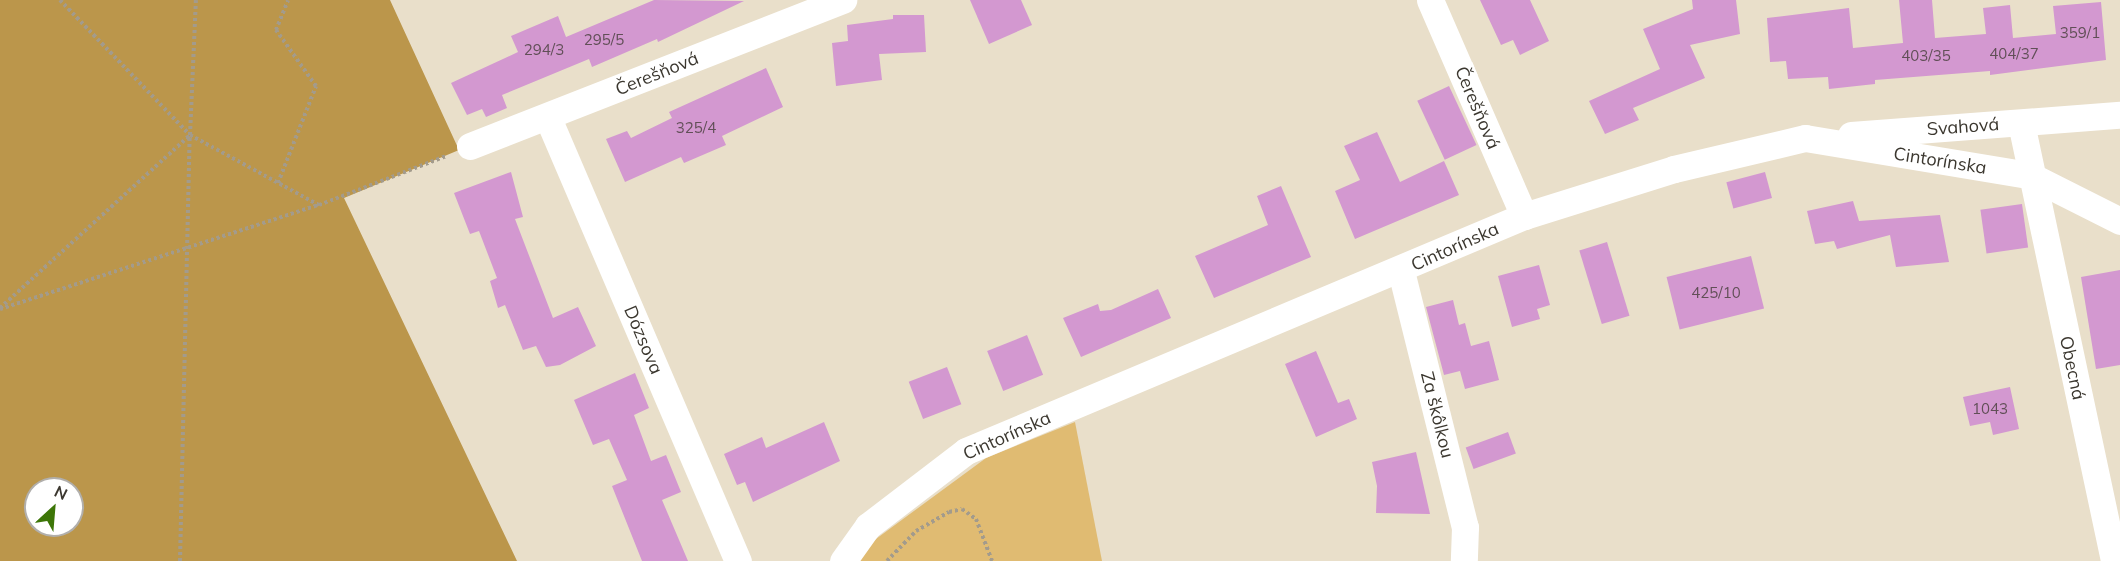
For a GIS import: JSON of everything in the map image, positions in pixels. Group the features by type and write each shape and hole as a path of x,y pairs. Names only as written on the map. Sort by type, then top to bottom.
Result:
{"street":[{"name":"Čerešňová","path":"470,146 548,118 843,0"},
{"name":"Čerešňová","path":"1430,0 1524,216"},
{"name":"Svahová","path":"1805,138 2120,115"},
{"name":"Dózsova","path":"548,118 738,561"},
{"name":"Obecná","path":"2021,123 2029,175 2114,561"},
{"name":"Cintorínska","path":"843,561 868,526 966,451 1401,271 1524,216 1674,169 1805,138 2029,175 2120,220"},
{"name":"Za škôlkou","path":"1401,271 1465,527 1464,561"}],"path":[{"path":"60,0 190,135 319,205"},
{"path":"180,561 190,135 196,0"},
{"path":"278,183 316,86 276,30 288,0"},
{"path":"0,308 190,135"},
{"path":"0,308 319,205 470,146"},
{"path":"887,561 916,531 962,509 976,519 992,561"}],"shaded area":[{"path":"0,0 390,0 459,150 344,198 517,561 0,561"},
{"path":"1075,422 1102,561 846,561 986,458"}],"building":[{"path":"654,0 744,1 658,42 657,39 592,67 589,59 502,95 507,108 486,117 482,109 467,115 451,83 518,52 511,36 558,16 566,37"},
{"path":"970,0 1021,0 1032,25 989,44"},
{"path":"1480,0 1530,0 1549,41 1520,55 1513,40 1501,45"},
{"path":"1692,0 1736,0 1740,34 1690,45 1705,78 1633,108 1639,120 1605,134 1589,101 1660,69 1643,29 1693,9"},
{"path":"1899,0 1932,0 1935,38 1986,34 1983,8 2010,5 2013,38 2056,34 2053,6 2101,2 2106,60 1990,75 1990,71 1875,80 1875,84 1829,89 1828,77 1788,79 1786,61 1770,62 1767,18 1849,8 1853,48 1903,43"},
{"path":"893,15 924,15 926,52 879,54 882,80 836,86 832,43 848,41 847,25 893,19"},
{"path":"766,68 783,107 722,136 726,145 684,163 681,157 625,182 606,139 627,131 631,138 672,118 669,112"},
{"path":"1449,86 1476,145 1445,160 1417,101"},
{"path":"1377,132 1400,182 1444,161 1459,195 1355,239 1335,191 1360,180 1344,146"},
{"path":"511,172 523,217 515,219 553,318 578,307 596,346 560,365 546,367 536,346 523,350 505,305 498,308 490,281 497,278 479,231 470,234 454,193"},
{"path":"1765,172 1772,198 1733,208 1726,182"},
{"path":"1281,186 1311,257 1214,298 1195,256 1268,225 1257,196"},
{"path":"1853,201 1859,221 1940,215 1949,262 1896,267 1890,235 1837,249 1834,241 1815,244 1807,211"},
{"path":"2022,204 2028,248 1987,253 1980,210"},
{"path":"1607,242 1630,316 1602,324 1579,250"},
{"path":"1751,256 1764,308 1680,329 1667,277"},
{"path":"1539,265 1550,305 1537,309 1540,319 1512,327 1498,276"},
{"path":"2120,270 2120,365 2096,369 2081,277"},
{"path":"1158,289 1171,318 1081,357 1063,318 1098,304 1100,311 1111,310"},
{"path":"1453,300 1459,325 1465,323 1471,346 1489,341 1499,380 1465,389 1460,371 1444,375 1426,307"},
{"path":"1027,335 1043,375 1003,391 987,351"},
{"path":"1316,351 1338,403 1349,399 1357,419 1316,437 1285,364"},
{"path":"947,367 961,404 923,419 909,382"},
{"path":"635,373 649,408 634,415 651,461 666,455 681,492 662,500 688,561 642,561 612,486 627,480 609,439 593,445 574,400"},
{"path":"2010,387 2019,429 1993,435 1990,422 1970,426 1963,397"},
{"path":"824,422 840,461 753,502 745,482 737,485 724,454 762,437 766,448"},
{"path":"1508,432 1516,454 1474,469 1466,447"},
{"path":"1416,452 1430,514 1376,513 1377,486 1372,462"}]}
